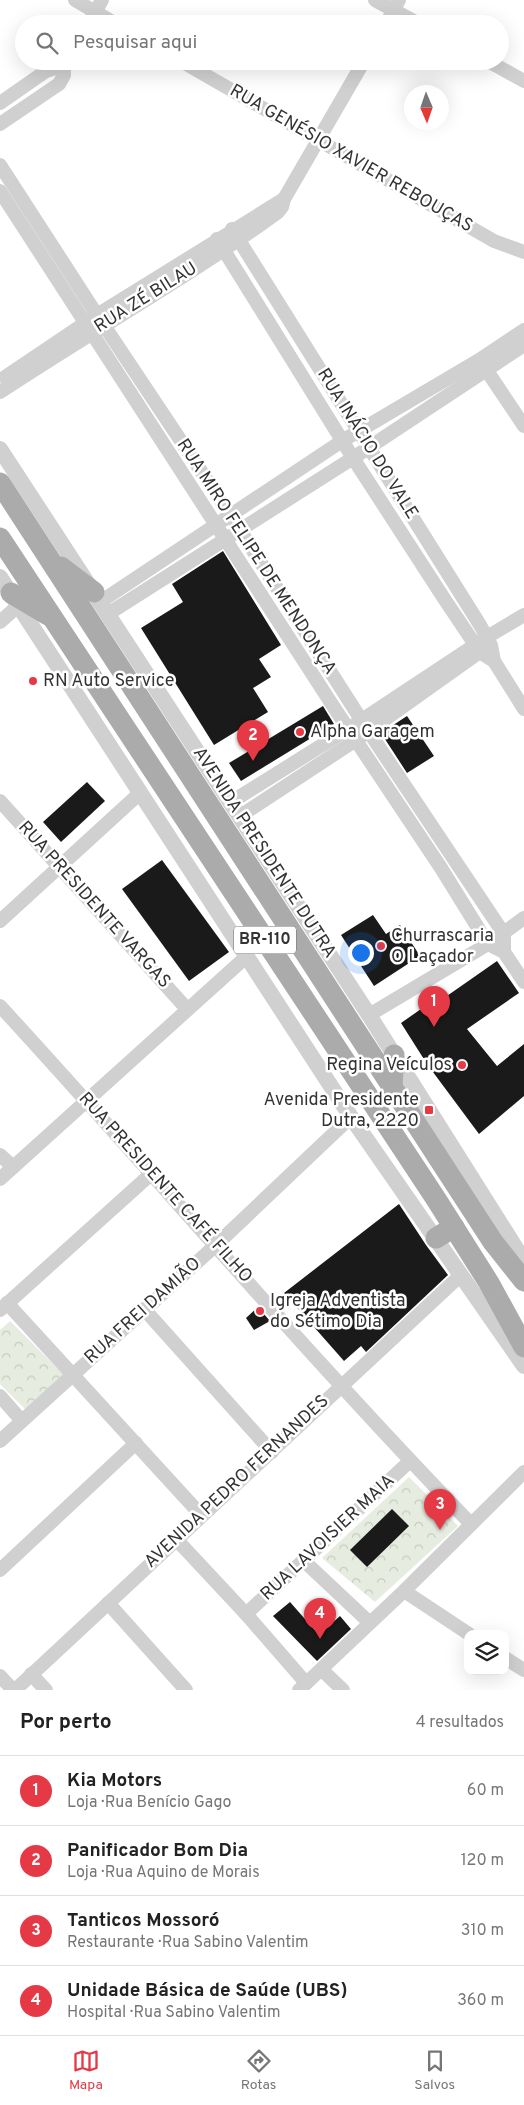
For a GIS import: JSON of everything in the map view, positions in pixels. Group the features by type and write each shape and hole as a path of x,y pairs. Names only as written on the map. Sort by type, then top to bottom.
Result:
{"main road":[{"name":"AVENIDA PRESIDENTE DUTRA","path":"0,483 493,1242 524,1281"},
{"name":"BR-110","path":"0,538 454,1227 489,1283 524,1347"},
{"path":"48,558 101,603"},
{"path":"10,592 54,618"},
{"path":"392,1087 394,1055"},
{"path":"436,1238 454,1227"}],"street":[{"path":"75,0 95,12"},
{"path":"375,0 397,5 409,15"},
{"path":"0,103 48,70"},
{"path":"0,124 60,84 64,70"},
{"name":"RUA GENÉSIO XAVIER REBOUÇAS","path":"197,70 494,241 524,252"},
{"name":"RUA ZÉ BILAU","path":"0,392 100,320 220,244 278,212 359,70"},
{"path":"504,70 524,81"},
{"name":"RUA MIRO FELIPE DE MENDONÇA","path":"0,165 88,328 352,735 441,868 488,944"},
{"name":"RUA MIRO FELIPE DE MENDONÇA","path":"0,191 100,320 231,516 365,726 504,934"},
{"name":"RUA INÁCIO DO VALE","path":"235,235 358,432 370,447 483,645"},
{"name":"RUA INÁCIO DO VALE","path":"220,244 353,458 494,661 524,709"},
{"name":"RUA ZÉ BILAU","path":"0,380 88,328"},
{"path":"101,603 225,539 305,489 370,447 483,365 524,330"},
{"path":"101,603 342,441 524,345"},
{"path":"483,365 524,426"},
{"name":"AVENIDA PRESIDENTE DUTRA","path":"0,449 369,1015 524,1261"},
{"path":"295,473 305,489"},
{"path":"0,622 10,592"},
{"path":"10,592 351,1117 524,1366"},
{"path":"235,809 352,735 524,616"},
{"path":"483,645 524,625"},
{"path":"0,921 140,793"},
{"name":"RUA PRESIDENTE VARGAS","path":"0,801 187,1009"},
{"path":"441,868 456,860"},
{"path":"369,1015 504,934 524,918"},
{"path":"504,934 504,952"},
{"path":"488,944 504,952 524,982"},
{"path":"0,1179 246,956"},
{"name":"RUA PRESIDENTE CAFÉ FILHO","path":"0,1006 87,1100 410,1461 471,1524"},
{"name":"RUA FREI DAMIÃO","path":"0,1441 144,1308 216,1245 351,1117"},
{"path":"0,1155 12,1167"},
{"path":"152,1174 4,1307 74,1374 201,1515"},
{"name":"AVENIDA PEDRO FERNANDES","path":"14,1690 461,1275"},
{"path":"144,1308 272,1452"},
{"path":"0,1396 22,1421"},
{"path":"0,1570 136,1443"},
{"name":"RUA LAVOISIER MAIA","path":"246,1614 410,1461"},
{"path":"176,1539 246,1614 302,1687 404,1591 524,1472"},
{"path":"304,1561 370,1623"},
{"path":"404,1591 464,1631"},
{"path":"108,1603 186,1690"},
{"path":"509,1661 524,1670"},
{"path":"322,1670 343,1690"},
{"path":"32,1674 46,1690"},
{"path":"0,1676 14,1690"}],"green space":[{"path":"10,1321 64,1375 26,1410 0,1384 0,1330"},
{"path":"409,1477 458,1526 375,1602 322,1558"}],"building":[{"path":"223,551 281,645 259,659 271,677 253,688 268,712 214,745 141,628 183,602 172,584"},
{"name":"Alpha Garagem","path":"323,706 334,724 241,781 229,763"},
{"path":"407,716 434,756 407,773 381,733"},
{"path":"87,782 105,801 61,842 43,822"},
{"path":"162,860 229,952 189,981 122,889"},
{"name":"Churrascaria O Laçador","path":"373,915 386,934 400,925 420,956 374,986 341,935"},
{"path":"497,961 519,993 467,1029 497,1066 524,1044 524,1096 479,1134 427,1064 401,1023 441,995 444,998"},
{"path":"399,1204 448,1275 366,1352 361,1346 344,1361 284,1293"},
{"name":"Igreja Adventista do Sétimo Dia","path":"258,1307 270,1321 254,1330 246,1318"},
{"path":"392,1509 409,1526 367,1567 350,1550"},
{"path":"290,1602 319,1635 340,1616 351,1629 317,1661 273,1616"}],"place":[{"name":"RN Auto Service","path":"33,681"},
{"name":"Alpha Garagem","path":"300,732"},
{"name":"Panificador Bom Dia","path":"253,761"},
{"name":"Churrascaria O Laçador","path":"381,946"},
{"name":"Kia Motors","path":"434,1027"},
{"name":"Regina Veículos","path":"462,1065"},
{"name":"Avenida Presidente Dutra, 2220","path":"429,1110"},
{"name":"Igreja Adventista do Sétimo Dia","path":"260,1311"},
{"name":"Tanticos Mossoró","path":"440,1530"},
{"name":"Unidade Básica de Saúde (UBS)","path":"320,1639"}]}
